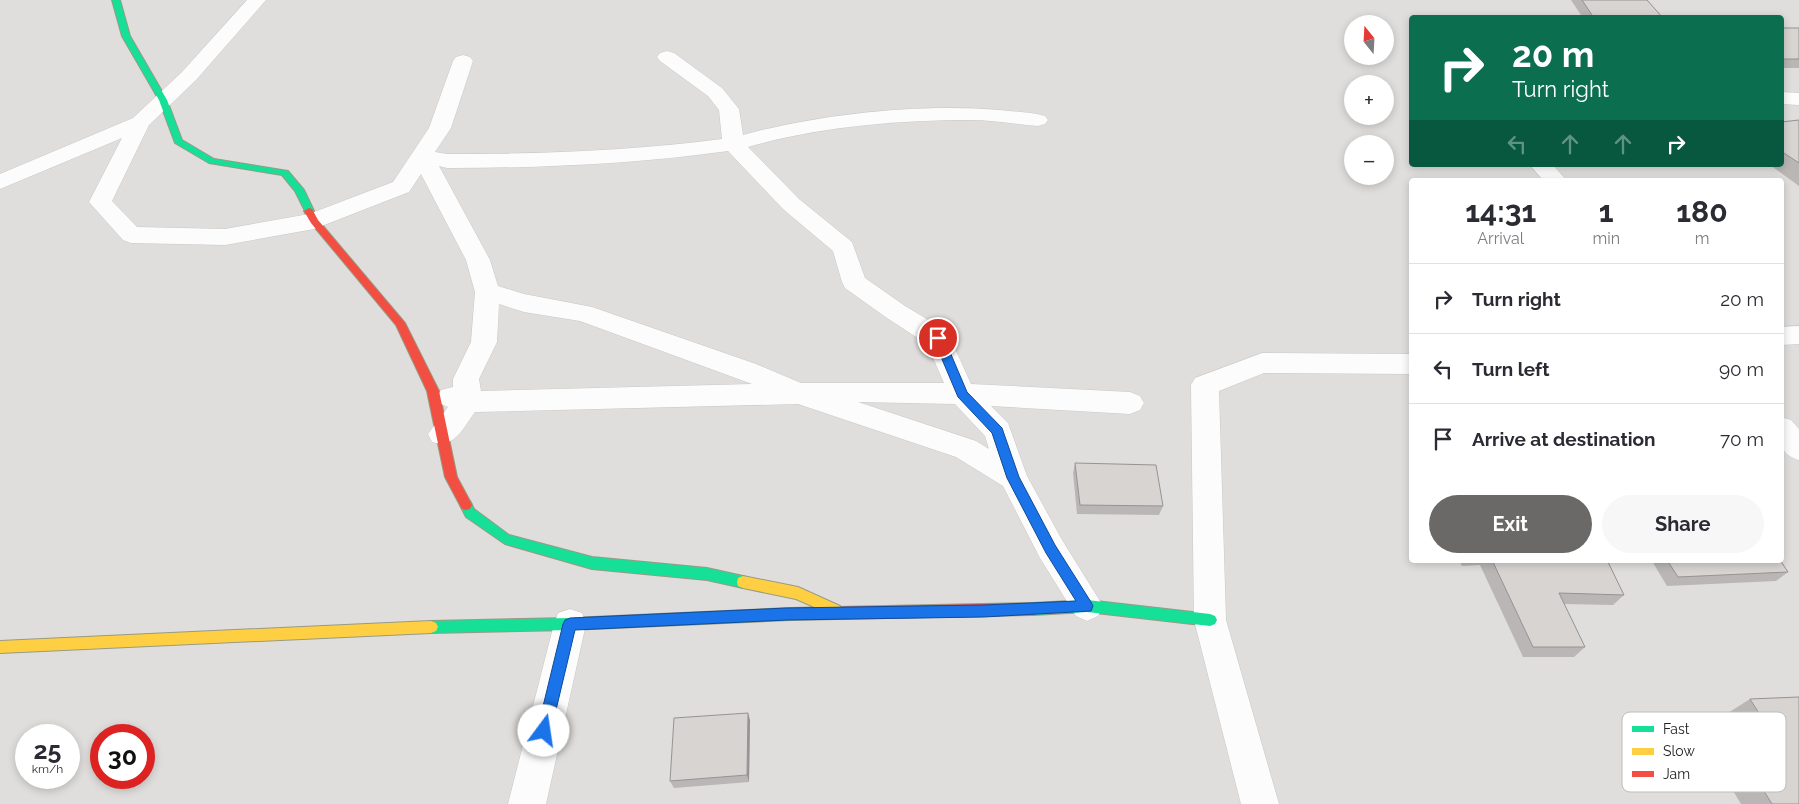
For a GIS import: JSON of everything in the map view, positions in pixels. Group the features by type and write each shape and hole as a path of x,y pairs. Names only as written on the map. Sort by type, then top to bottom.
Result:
{"street":[{"path":"116,0 126,36 163,100 178,141 212,161 285,173 300,190 314,221 400,323 433,391 451,477 470,513 505,539 592,563 706,574 798,593 843,614"},
{"path":"257,0 189,76 140,122 100,202 131,235 225,237 314,221 401,187 440,128 463,61"},
{"path":"667,57 715,92 729,110 733,144 791,204 844,248 854,282 896,312 938,338 962,394 998,431 1013,478 1051,549 1087,606"},
{"path":"1784,98 1799,99"},
{"path":"422,155 447,161 530,161 626,156 733,144 780,131 908,116 971,114 1038,120"},
{"path":"0,182 140,122"},
{"path":"422,155 478,260 487,292 484,342 466,379 468,402 442,434"},
{"path":"1543,167 1552,178"},
{"path":"487,292 524,303 583,313 747,371 800,394 966,449 1013,478"},
{"path":"1784,336 1799,335"},
{"path":"1260,804 1210,620 1205,385 1262,363 1409,364"},
{"path":"433,391 468,402 800,394 962,394 1130,403"},
{"path":"1784,432 1799,449"},
{"path":"0,646 409,627 570,624 787,614 984,611 1087,606 1210,620"},
{"path":"527,804 570,624"}],"shaded area":[{"path":"0,0 1799,0 1799,804 0,804"}],"building":[{"path":"1582,0 1647,0 1660,15 1592,15"},
{"path":"1784,28 1799,28 1799,59 1784,59"},
{"path":"1799,120 1799,163 1784,153 1784,122"},
{"path":"1075,463 1156,465 1163,506 1080,505"},
{"path":"1493,563 1608,563 1624,595 1559,593 1585,647 1533,647"},
{"path":"1669,563 1782,563 1788,572 1678,577"},
{"path":"1799,697 1799,804 1772,804 1765,792 1786,792 1786,712 1758,712 1750,699"},
{"path":"748,713 747,775 670,781 674,718"}],"traffic: fast":[{"path":"116,0 126,36 163,100 178,141 212,161 285,173 299,190 309,211"},
{"path":"466,505 470,513 505,539 592,563 707,574 743,582"},
{"path":"1033,609 1087,606 1210,620"},
{"path":"431,627 570,624 790,614"}],"traffic: slow":[{"path":"743,582 798,593 835,610"},
{"path":"0,647 431,627"}],"traffic: jam":[{"path":"309,211 314,221 400,323 433,391 451,477 466,505"},
{"path":"790,614 1033,609"}],"route":[{"path":"544,731 570,624 787,614 984,611 1087,606 1051,549 1013,478 998,431 962,394 938,338"}]}
